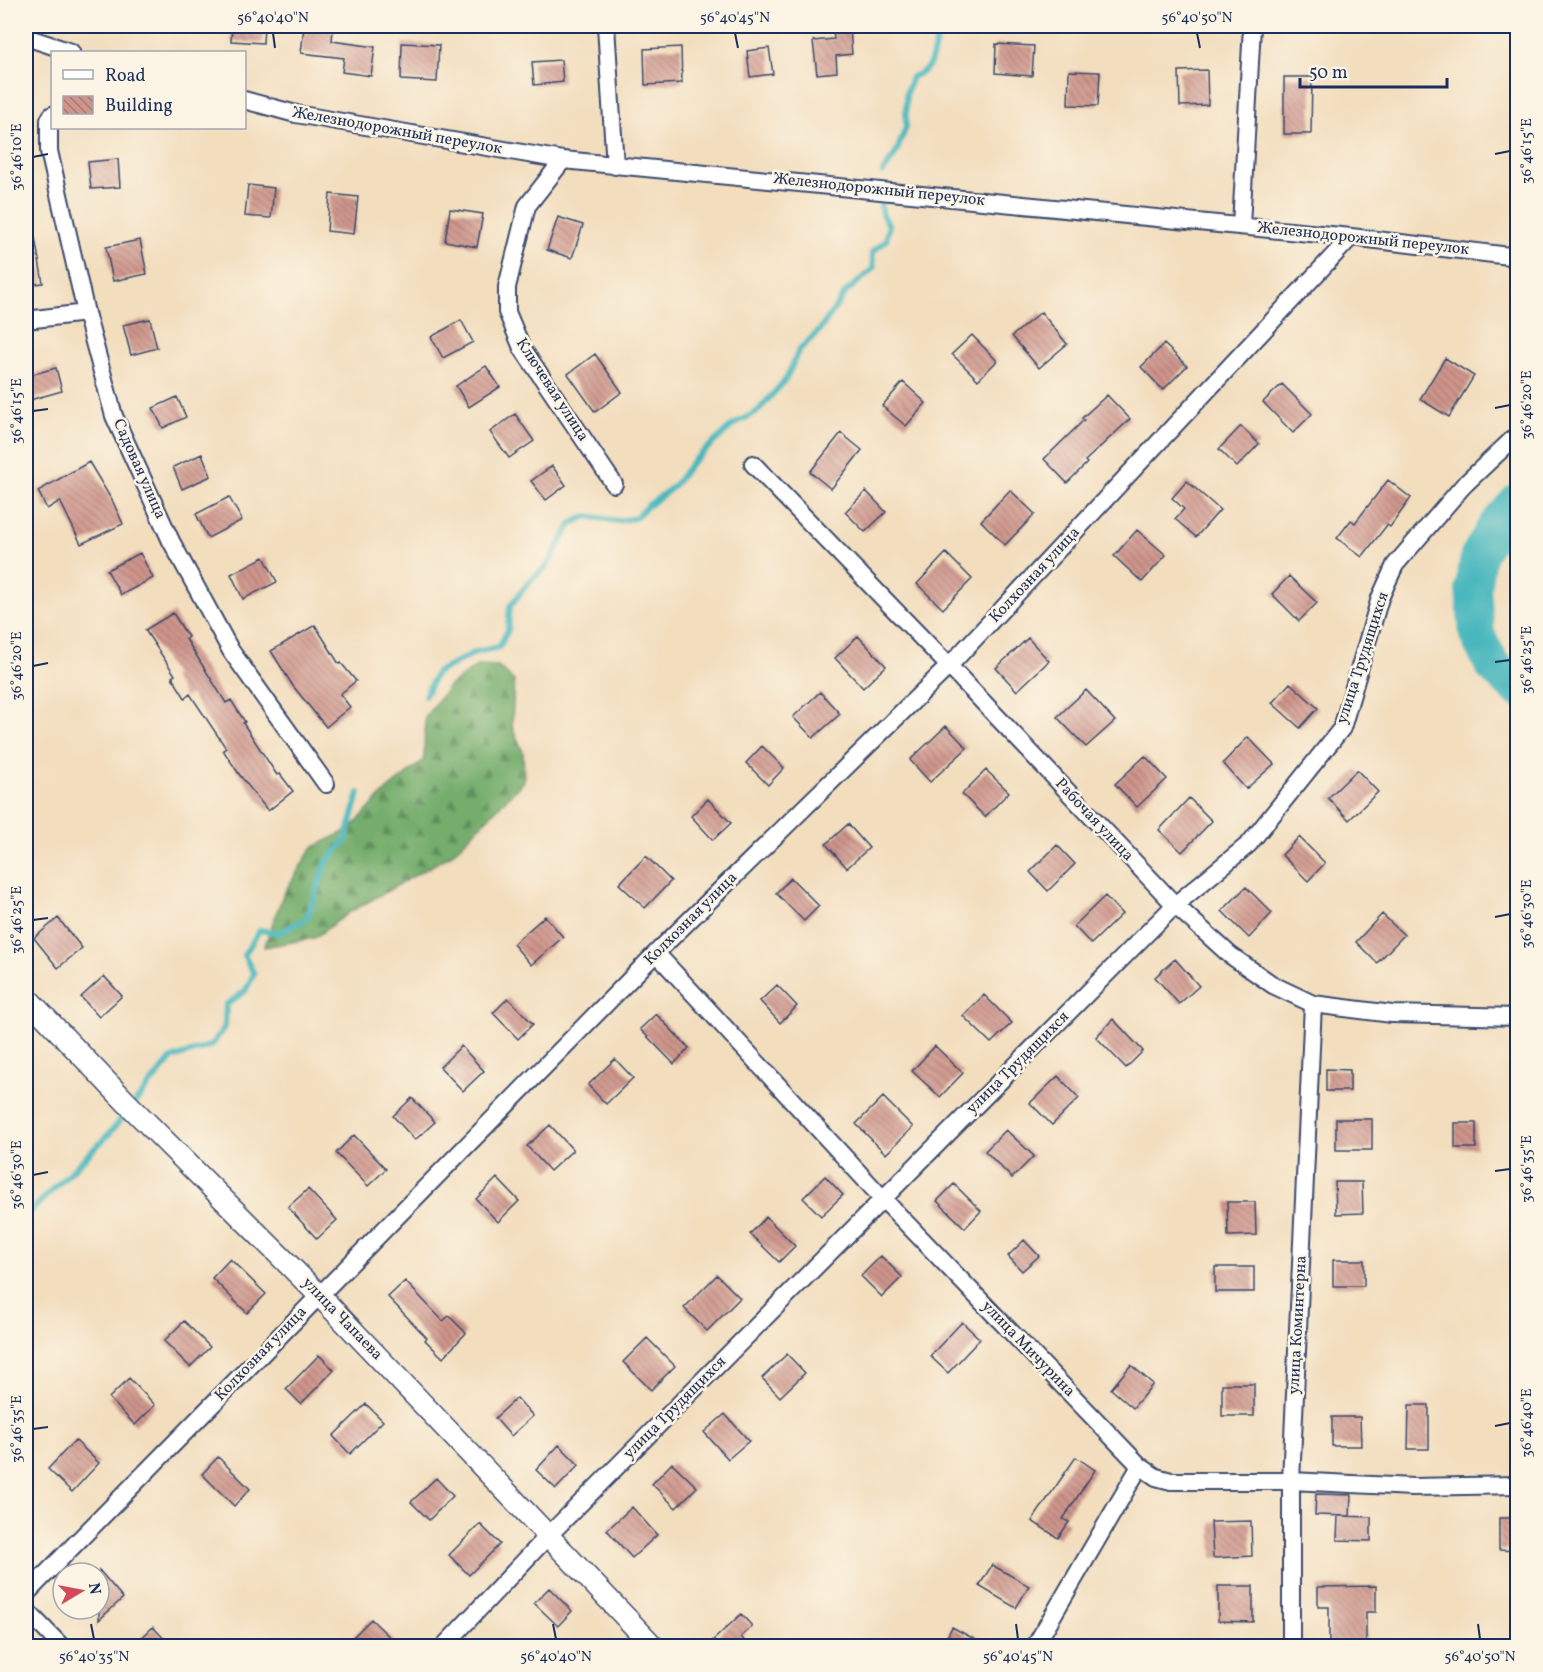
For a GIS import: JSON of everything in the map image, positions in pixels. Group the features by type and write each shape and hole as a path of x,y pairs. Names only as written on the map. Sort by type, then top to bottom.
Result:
{"street":[{"path":"606,26 615,166"},
{"path":"1241,226 1252,26"},
{"path":"26,37 68,51"},
{"name":"Железнодорожный переулок","path":"246,101 296,114 563,160 1351,237 1518,256"},
{"name":"Садовая улица","path":"51,117 49,120 49,151 86,313 114,416 171,541 231,651 326,784"},
{"name":"Ключевая улица","path":"563,160 527,206 507,287 507,312 522,348 614,484"},
{"name":"Колхозная улица","path":"26,1594 656,953 949,666 1351,237"},
{"path":"26,320 86,313"},
{"name":"улица Трудящихся","path":"444,1647 548,1536 1175,905 1249,844 1342,728 1380,598 1395,566 1463,486 1518,434"},
{"name":"Рабочая улица","path":"753,464 949,666 1175,905 1230,955 1273,985 1313,1004 1392,1014 1518,1017"},
{"name":"улица Мичурина","path":"656,953 883,1199 1140,1466 1156,1477 1172,1481 1291,1481 1413,1487 1518,1485"},
{"name":"улица Чапаева","path":"26,997 125,1101 319,1295 653,1647"},
{"name":"улица Коминтерна","path":"1291,1647 1291,1481 1313,1004"},
{"path":"1035,1647 1140,1466"},
{"path":"26,1610 61,1647"}],"green space":[{"path":"478,665 498,666 514,681 512,726 523,752 524,781 451,855 350,912 314,938 264,947 283,895 312,848 350,829 386,791 424,760 425,717 449,686"}],"building":[{"path":"232,26 264,26 263,43 231,41"},
{"path":"304,26 333,29 332,41 375,47 371,76 342,72 344,58 301,53"},
{"path":"850,29 852,54 836,56 837,72 817,74 813,41 834,39 833,31"},
{"path":"402,43 439,45 437,82 401,80"},
{"path":"996,44 1034,46 1032,76 995,73"},
{"path":"681,47 682,83 645,85 644,49"},
{"path":"769,48 773,74 750,77 747,51"},
{"path":"561,60 563,82 534,85 532,62"},
{"path":"1207,70 1208,105 1180,106 1179,71"},
{"path":"1069,71 1100,72 1098,106 1068,105"},
{"path":"1284,77 1312,77 1311,134 1284,134"},
{"path":"118,159 120,187 91,189 88,162"},
{"path":"248,185 274,188 271,218 245,216"},
{"path":"330,194 358,197 354,234 327,231"},
{"path":"450,209 483,214 477,247 445,241"},
{"path":"558,217 583,225 572,258 547,250"},
{"path":"26,232 34,232 43,283 26,285"},
{"path":"140,240 147,274 113,281 106,247"},
{"path":"1041,312 1067,344 1039,368 1012,336"},
{"path":"150,319 157,348 131,355 123,325"},
{"path":"461,320 473,342 443,358 431,337"},
{"path":"972,335 997,361 978,380 952,354"},
{"path":"1164,344 1187,366 1163,390 1141,367"},
{"path":"595,354 622,392 595,412 568,374"},
{"path":"1445,358 1474,376 1449,417 1420,399"},
{"path":"486,366 500,387 469,407 456,386"},
{"path":"56,368 62,391 26,401 26,376"},
{"path":"903,382 926,403 906,426 882,406"},
{"path":"1282,384 1312,414 1293,433 1263,402"},
{"path":"1107,395 1130,419 1085,461 1087,463 1067,483 1044,459"},
{"path":"177,397 186,417 163,428 153,408"},
{"path":"515,414 534,441 509,458 490,432"},
{"path":"1241,426 1259,444 1237,467 1219,449"},
{"path":"841,433 862,450 831,489 810,472"},
{"path":"202,454 211,476 182,489 173,467"},
{"path":"89,462 113,502 123,524 81,544 60,501 47,509 38,491"},
{"path":"552,466 566,485 546,500 531,481"},
{"path":"1388,480 1411,498 1390,527 1387,525 1362,557 1337,538 1351,520 1355,523"},
{"path":"1187,481 1220,510 1196,537 1175,519 1184,509 1172,498"},
{"path":"1010,490 1035,514 1005,545 981,521"},
{"path":"866,491 886,512 865,532 845,512"},
{"path":"229,497 242,520 208,538 196,514"},
{"path":"1137,530 1166,555 1142,582 1114,556"},
{"path":"140,553 153,578 121,595 107,570"},
{"path":"946,553 972,579 943,609 917,584"},
{"path":"264,557 277,582 243,599 231,574"},
{"path":"1289,576 1317,603 1299,621 1272,594"},
{"path":"173,613 188,637 186,639 226,703 231,700 277,775 280,774 293,791 268,811 223,750 226,748 190,694 185,698 172,677 175,675 145,630"},
{"path":"315,625 339,664 341,663 356,681 340,694 350,707 326,727 293,686 271,651"},
{"path":"858,636 886,666 863,688 835,658"},
{"path":"1028,638 1049,661 1017,691 996,668"},
{"path":"1290,683 1318,708 1300,728 1272,703"},
{"path":"1086,690 1115,721 1086,747 1057,717"},
{"path":"820,692 840,714 813,738 793,717"},
{"path":"946,726 967,748 930,782 910,760"},
{"path":"1248,737 1274,764 1246,789 1223,763"},
{"path":"762,746 784,768 768,785 746,763"},
{"path":"1145,756 1167,779 1137,807 1115,784"},
{"path":"986,770 1009,792 985,817 962,794"},
{"path":"1357,770 1378,792 1349,820 1328,798"},
{"path":"1189,798 1212,821 1182,852 1159,830"},
{"path":"708,799 731,823 713,840 691,816"},
{"path":"848,824 869,848 847,868 826,844"},
{"path":"1299,837 1325,863 1308,881 1282,855"},
{"path":"1057,845 1075,864 1048,891 1030,872"},
{"path":"646,856 671,881 645,908 619,884"},
{"path":"791,878 819,906 804,921 776,893"},
{"path":"1246,887 1272,913 1249,938 1222,911"},
{"path":"1105,896 1122,914 1091,944 1074,926"},
{"path":"1382,914 1404,935 1377,963 1356,942"},
{"path":"545,916 563,937 531,965 513,944"},
{"path":"58,918 82,948 58,968 34,938"},
{"path":"1175,959 1199,986 1179,1004 1155,977"},
{"path":"104,976 122,996 99,1017 81,997"},
{"path":"777,985 797,1006 780,1023 760,1001"},
{"path":"984,995 1012,1023 991,1043 963,1016"},
{"path":"508,998 533,1024 518,1039 493,1013"},
{"path":"656,1014 689,1048 674,1064 640,1029"},
{"path":"1113,1019 1143,1051 1126,1068 1096,1037"},
{"path":"461,1046 484,1071 463,1091 440,1067"},
{"path":"935,1046 963,1073 940,1097 912,1071"},
{"path":"615,1059 633,1078 606,1104 588,1085"},
{"path":"1326,1069 1350,1070 1350,1091 1326,1091"},
{"path":"1058,1076 1079,1098 1052,1125 1030,1103"},
{"path":"883,1097 913,1127 886,1154 856,1124"},
{"path":"412,1098 435,1122 415,1140 393,1116"},
{"path":"1336,1119 1372,1119 1372,1150 1336,1150"},
{"path":"1455,1123 1476,1123 1476,1148 1455,1148"},
{"path":"550,1125 573,1150 550,1171 527,1146"},
{"path":"1006,1130 1034,1156 1012,1178 985,1151"},
{"path":"354,1135 386,1169 368,1186 336,1153"},
{"path":"825,1176 843,1195 821,1216 803,1198"},
{"path":"497,1178 519,1201 498,1222 476,1199"},
{"path":"1335,1182 1362,1182 1363,1213 1336,1214"},
{"path":"954,1184 981,1211 965,1228 937,1201"},
{"path":"308,1189 337,1220 317,1239 288,1207"},
{"path":"1227,1202 1255,1202 1256,1235 1228,1236"},
{"path":"766,1217 795,1246 779,1262 750,1234"},
{"path":"1024,1240 1039,1256 1022,1271 1008,1256"},
{"path":"881,1256 902,1277 882,1297 861,1276"},
{"path":"230,1259 266,1294 247,1313 212,1278"},
{"path":"1333,1260 1364,1260 1364,1286 1333,1286"},
{"path":"1215,1267 1254,1267 1254,1292 1215,1292"},
{"path":"717,1275 740,1298 707,1331 684,1308"},
{"path":"405,1281 443,1321 449,1316 466,1333 443,1358 388,1297"},
{"path":"184,1321 210,1347 190,1367 164,1341"},
{"path":"962,1322 980,1339 948,1373 930,1356"},
{"path":"647,1338 675,1366 651,1390 623,1362"},
{"path":"787,1354 805,1373 780,1397 762,1378"},
{"path":"319,1355 334,1370 301,1404 286,1389"},
{"path":"1131,1365 1153,1384 1133,1408 1111,1389"},
{"path":"129,1378 155,1405 135,1425 109,1398"},
{"path":"1222,1384 1254,1384 1254,1416 1222,1416"},
{"path":"517,1398 533,1416 511,1436 495,1418"},
{"path":"366,1404 383,1421 350,1454 333,1436"},
{"path":"1409,1405 1429,1405 1429,1449 1408,1449"},
{"path":"725,1414 749,1441 728,1459 704,1432"},
{"path":"1332,1417 1360,1417 1361,1446 1332,1446"},
{"path":"75,1440 99,1463 72,1492 48,1469"},
{"path":"559,1445 579,1465 556,1489 536,1470"},
{"path":"218,1457 250,1489 234,1506 202,1474"},
{"path":"1076,1457 1095,1470 1063,1519 1069,1522 1058,1538 1032,1521"},
{"path":"672,1463 697,1487 676,1508 652,1484"},
{"path":"436,1478 453,1496 429,1520 411,1502"},
{"path":"1316,1494 1351,1495 1350,1516 1315,1515"},
{"path":"632,1507 657,1535 632,1558 607,1530"},
{"path":"1338,1516 1371,1517 1371,1541 1337,1540"},
{"path":"1499,1518 1518,1518 1518,1551 1499,1550"},
{"path":"1251,1521 1252,1556 1213,1558 1211,1522"},
{"path":"480,1524 500,1544 469,1575 449,1555"},
{"path":"992,1565 1029,1586 1016,1608 979,1586"},
{"path":"111,1584 123,1598 111,1609"},
{"path":"1218,1586 1253,1586 1253,1622 1218,1621"},
{"path":"1376,1586 1376,1612 1366,1612 1366,1647 1329,1647 1329,1607 1318,1607 1318,1587"},
{"path":"549,1588 572,1611 558,1626 534,1603"},
{"path":"741,1614 752,1626 741,1637 750,1647 706,1647"},
{"path":"371,1619 400,1647 360,1647 352,1638"},
{"path":"153,1627 172,1647 132,1647"},
{"path":"952,1627 989,1647 942,1647"}],"waterway":[{"path":"883,172 896,153 906,127 906,94 912,77 928,66 943,26"},
{"path":"425,696 436,673 476,652 499,647 508,630 510,606 529,582 547,566 572,523 587,516 617,521 635,518 673,487 692,462 733,425 758,411 786,379 799,350 819,331 846,292 874,268 872,252 886,241 889,225 883,216 880,202"},
{"path":"1518,501 1495,527 1478,556 1473,588 1477,635 1493,666 1518,689"},
{"path":"26,1216 109,1134 171,1059 212,1045 225,1026 226,1005 245,991 254,974 244,955 260,930 279,933 307,918 326,863 346,840 359,793"}]}
